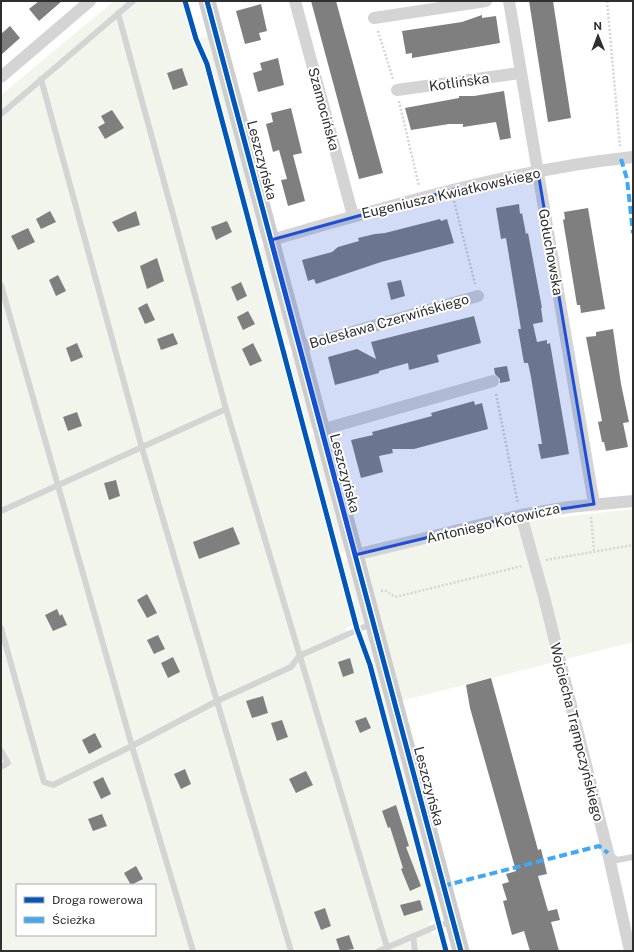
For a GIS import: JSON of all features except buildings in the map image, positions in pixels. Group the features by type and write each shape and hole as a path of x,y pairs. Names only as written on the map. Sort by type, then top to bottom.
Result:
{"street":[{"path":"1,77 90,1"},
{"name":"Leszczyńska","path":"207,1 460,951"},
{"name":"Szamocińska","path":"296,1 353,216"},
{"path":"374,18 486,1"},
{"name":"Gołuchowska","path":"509,1 592,504"},
{"name":"Kotlińska","path":"397,90 520,73"},
{"name":"Eugeniusza Kwiatkowskiego","path":"271,240 353,216 451,191 584,162 633,157"},
{"name":"Bolesława Czerwińskiego","path":"300,347 478,296"},
{"path":"321,430 493,381"},
{"name":"Antoniego Kotowicza","path":"355,555 521,515 592,504 633,501"},
{"name":"Wojciecha Trąmpczyńskiego","path":"521,515 608,854 630,951"}],"lane":[{"path":"1,114 133,1"},
{"path":"118,13 226,409 387,947"},
{"path":"42,78 142,448 291,951"},
{"path":"1,285 132,746 193,951"},
{"path":"1,511 57,484 142,448 226,409"},
{"path":"1,628 44,782 53,785 132,746 217,700 291,667 299,656 373,624"},
{"path":"1,750 8,763 1,767"},
{"path":"608,854 617,860 633,857"},
{"path":"379,951 441,924 453,922"},
{"path":"413,936 414,951"}],"path":[{"path":"607,1 621,159"},
{"path":"451,191 478,296"},
{"path":"493,381 521,515"},
{"path":"592,504 594,550"},
{"path":"376,592 386,591 395,597 534,562 633,544"}],"highlighted area":[{"path":"538,172 594,504 521,515 355,555 271,240 456,189"}],"shaded area":[{"path":"114,1 183,1 193,40 205,65 354,625 346,628 349,638 357,635 367,663 435,919 429,923 432,934 438,933 443,951 1,951 1,95"},
{"path":"208,36 262,240 255,238 209,64 198,39"},
{"path":"264,246 291,346 284,344 259,252 259,249"},
{"path":"293,354 313,429 306,428 288,360"},
{"path":"312,435 314,435 346,553 339,552 309,439"},
{"path":"633,509 633,642 401,701 364,558 530,521"},
{"path":"348,559 365,622 359,624 343,564"},
{"path":"368,633 435,886 430,884 373,668 361,634"}],"marked path":[{"path":"621,159 627,179 633,233"},
{"path":"443,886 599,846 608,853"}],"cycle path":[{"path":"185,1 196,39 207,64 357,629 370,665 446,951"},
{"path":"207,1 461,951"}]}
